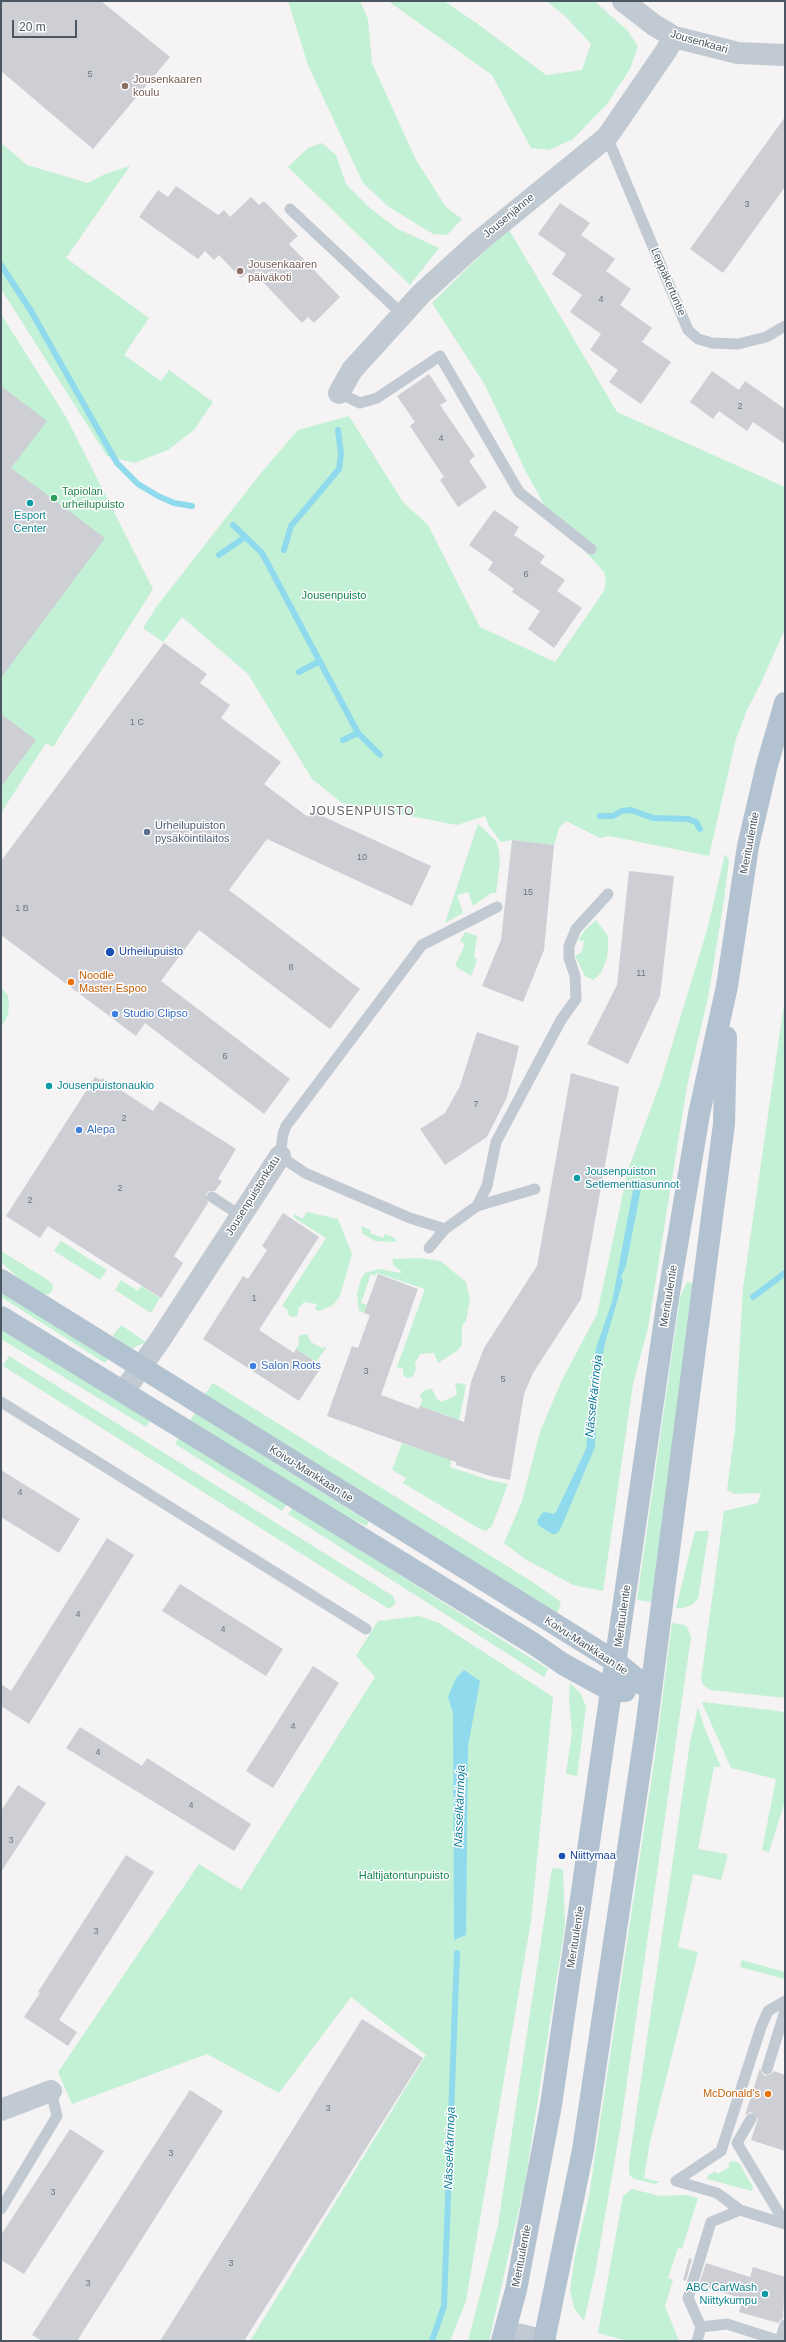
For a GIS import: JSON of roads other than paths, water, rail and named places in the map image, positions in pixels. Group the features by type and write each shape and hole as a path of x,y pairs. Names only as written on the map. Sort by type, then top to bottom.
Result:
{"main road":[{"name":"Merituulentie","path":"504,2336 516,2290 551,2105 667,1306 699,1114 727,986 748,846 767,765 785,703"},
{"name":"Merituulentie","path":"544,2341 583,2150 650,1691 724,1124 727,986"},
{"name":"Koivu-Mankkaan tie","path":"1,1280 616,1662 650,1691"},
{"name":"Koivu-Mankkaan tie","path":"1,1317 124,1391 534,1644 563,1664 612,1691 650,1691"}],"street":[{"name":"Jousenkaari","path":"623,1 654,25 674,37 738,53 785,55"},
{"name":"Jousenjänne","path":"339,393 352,370 402,314 478,242 607,137 674,37"},
{"name":"Jousenpuistonkatu","path":"124,1391 141,1368 280,1156"},
{"path":"1,2110 51,2091"},
{"path":"504,2336 544,2341"}],"lane":[{"name":"Leppäkertuntie","path":"607,137 688,330 698,339 712,343 738,344 766,337 785,326"},
{"path":"290,209 402,314"},
{"path":"339,393 360,403 377,398 440,356 519,492 591,549"},
{"path":"477,1206 487,1186 496,1142 561,1020 576,999 576,976 569,958 569,946 576,929 608,894"},
{"name":"Jousenpuistonkatu","path":"280,1156 286,1126 422,945 497,907"},
{"path":"280,1156 305,1173 410,1218 445,1229"},
{"path":"429,1248 445,1229 477,1206 535,1189"},
{"path":"212,1197 241,1216"},
{"path":"1,1402 366,1629"},
{"path":"721,2150 761,2026 768,2011 785,2001"},
{"path":"767,2069 785,2011"},
{"path":"1,2209 57,2116 51,2091"},
{"path":"751,2119 737,2143 721,2150 676,2181 717,2192 740,2210 785,2223"},
{"path":"737,2143 785,2223"},
{"path":"697,2341 701,2327 688,2298 711,2222 740,2210"},
{"path":"701,2327 727,2324 780,2341 785,2325"}],"water":[{"path":"638,1183 641,1189 626,1266 621,1277 623,1281 605,1343 598,1381 595,1447 560,1530 556,1534 552,1534 538,1525 537,1521 542,1513 546,1512 553,1514 556,1512 586,1449 596,1348 612,1302 633,1190"},
{"path":"464,1670 480,1681 468,1746 466,1935 454,1940 453,1713 448,1697 456,1678"}],"waterway":[{"path":"1,265 31,311 117,463 138,484 158,496 174,503 192,506"},
{"path":"284,550 291,526 339,469 341,454 338,430"},
{"path":"233,525 262,553 358,733 380,755"},
{"path":"219,555 245,537"},
{"path":"299,672 320,661"},
{"path":"343,740 358,733"},
{"path":"600,816 613,816 622,811 631,810 653,818 688,819 696,822 700,829"},
{"path":"753,1297 785,1273"},
{"name":"Nässelkärrinoja","path":"432,2341 444,2306 457,1953"}],"place":[{"name":"Jousenkaaren koulu","path":"125,86"},
{"name":"Jousenkaaren päiväkoti","path":"240,271"},
{"name":"Tapiolan urheilupuisto","path":"54,498"},
{"name":"Esport Center","path":"30,503"},
{"name":"Urheilupuiston pysäköintilaitos","path":"147,832"},
{"name":"Urheilupuisto","path":"110,952"},
{"name":"Noodle Master Espoo","path":"71,982"},
{"name":"Studio Clipso","path":"115,1014"},
{"name":"Jousenpuistonaukio","path":"49,1086"},
{"name":"Alepa","path":"79,1130"},
{"name":"Jousenpuiston Setlementtiasunnot","path":"577,1178"},
{"name":"Salon Roots","path":"253,1366"},
{"name":"Niittymaa","path":"562,1856"},
{"name":"McDonald's","path":"768,2094"},
{"name":"ABC CarWash Niittykumpu","path":"765,2294"}],"district":[{"name":"JOUSENPUISTO","path":"362,812"}],"park label":[{"name":"Jousenpuisto","path":"334,596"},
{"name":"Haltijatontunpuisto","path":"404,1876"}]}
